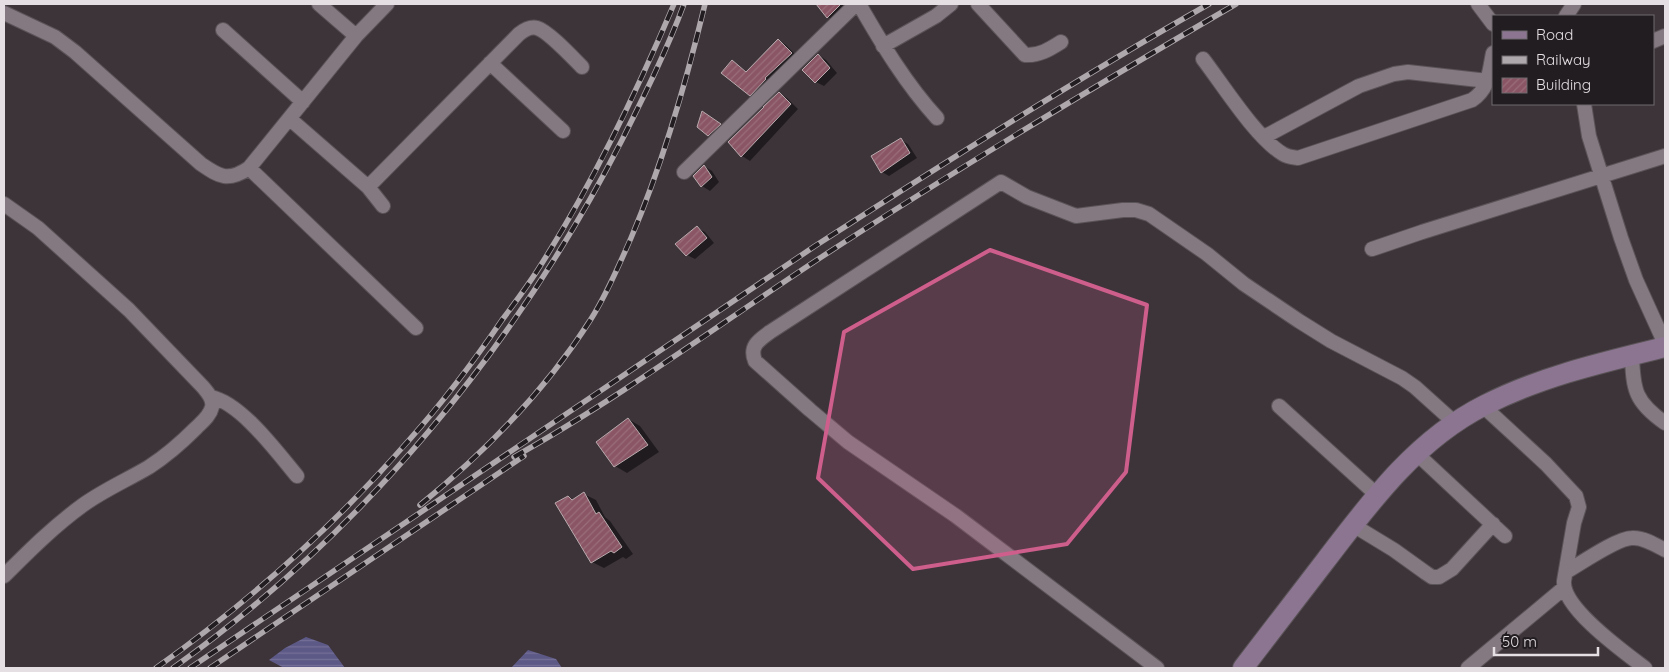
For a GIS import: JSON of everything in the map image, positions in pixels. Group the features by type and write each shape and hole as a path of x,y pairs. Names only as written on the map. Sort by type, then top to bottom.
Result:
{"main road":[{"path":"1243,668 1377,495 1416,453 1455,423 1483,406 1546,379 1665,345"}],"street":[{"path":"319,4 356,36"},
{"path":"4,13 55,37 76,52 201,164 214,173 231,177 249,168 356,36 387,4"},
{"path":"684,172 858,4 883,46 923,102 937,118"},
{"path":"883,46 936,16 952,4"},
{"path":"978,4 1024,54 1031,55 1044,52 1062,42"},
{"path":"1478,4 1492,23"},
{"path":"1567,15 1574,4"},
{"path":"368,187 519,34 528,28 537,28 546,33 582,67"},
{"path":"223,30 303,102"},
{"path":"1203,59 1264,137 1282,153 1290,157 1307,156 1462,105 1480,95 1488,80 1492,58"},
{"path":"490,63 563,131"},
{"path":"1264,137 1359,86 1378,78 1408,72 1488,80"},
{"path":"1584,105 1586,123 1620,238 1636,280 1665,345"},
{"path":"290,119 368,187 383,206"},
{"path":"1372,249 1665,156"},
{"path":"249,168 416,328"},
{"path":"1157,668 962,521 883,467 825,423 755,361 753,348 757,342 1001,182 1027,197 1076,216 1123,210 1136,210 1149,214 1207,254 1244,284 1294,318 1402,378 1455,423"},
{"path":"4,204 38,228 129,310 211,397 220,399 236,409 263,436 297,476"},
{"path":"1632,355 1633,374 1640,401 1665,423"},
{"path":"4,576 42,538 82,506 150,466 180,443 207,417 212,407 211,397"},
{"path":"1279,406 1377,495"},
{"path":"1483,406 1546,464 1576,496 1579,506 1574,523 1566,572 1564,588 1566,595 1579,612 1602,634 1645,668"},
{"path":"1416,453 1505,536"},
{"path":"1352,525 1394,550 1432,577 1439,577 1452,569 1493,524"},
{"path":"1566,572 1620,540 1632,538 1647,541 1665,550"},
{"path":"1468,668 1564,588"}],"highlighted area":[{"path":"990,250 1147,305 1126,472 1067,544 913,569 818,478 844,332"}],"shaded area":[{"path":"306,637 328,645 345,668 284,668 269,660 285,648"},
{"path":"528,650 556,659 562,668 511,668"}],"building":[{"path":"816,4 841,4 827,18"},
{"path":"778,39 792,53 765,78 750,96 721,73 732,60 746,72"},
{"path":"818,54 830,68 815,83 802,70"},
{"path":"779,92 791,104 741,157 728,142"},
{"path":"702,111 721,124 708,136 697,127"},
{"path":"901,138 910,153 881,173 871,156"},
{"path":"704,165 712,177 701,187 693,176"},
{"path":"697,226 707,238 686,256 675,244"},
{"path":"628,418 648,445 614,467 596,442"},
{"path":"584,492 596,514 599,512 622,547 614,553 611,551 591,563 555,503 568,496 572,500"}],"railway":[{"path":"156,668 191,643 257,589 321,532 381,471 458,381 533,277 576,207 628,107 674,4"},
{"path":"173,668 242,615 308,558 371,496 429,431 483,362 534,291 580,217 639,107 663,56 684,4"},
{"path":"420,505 468,464 513,419 554,371 597,309 643,210 682,93 705,4"},
{"path":"190,668 815,246 1010,122 1209,4"},
{"path":"514,457 632,385 823,256 976,159 1236,4"},
{"path":"210,668 524,456"}]}
